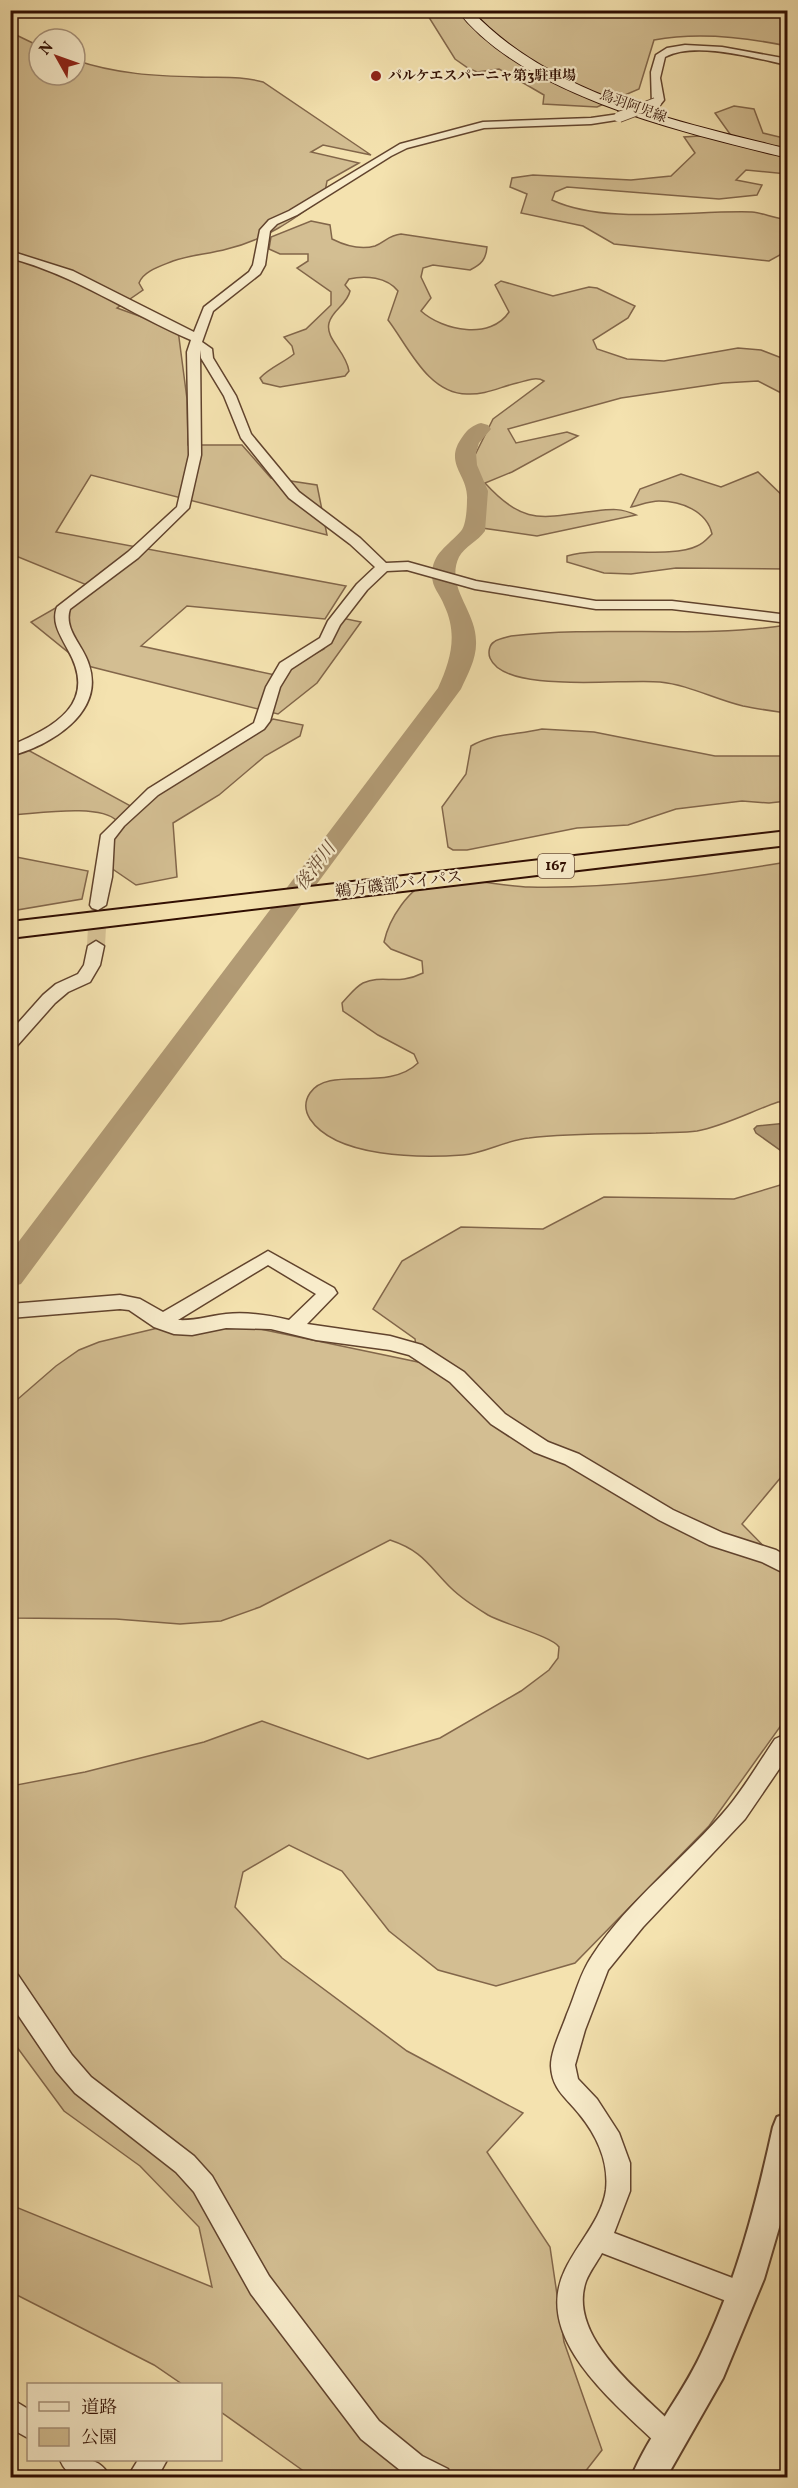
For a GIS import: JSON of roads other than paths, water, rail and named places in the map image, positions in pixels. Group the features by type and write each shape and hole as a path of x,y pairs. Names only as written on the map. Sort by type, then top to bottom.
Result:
{"highway":[{"name":"鵜方磯部バイパス","path":"10,930 788,838"}],"main road":[{"name":"鳥羽阿児線","path":"463,10 504,48 573,85 687,127 788,154"}],"street":[{"path":"10,752 59,729 77,712 85,679 83,665 61,623 64,607 133,555 183,508 195,455 192,401 193,352 207,309 254,274 260,265 265,230 273,222 293,213 387,154 404,146 461,134 483,125 591,121 619,117 656,103 659,100 654,86 654,73 661,55 670,50 710,50 788,62"},
{"path":"10,254 44,263 76,277 152,320 197,340 206,349 207,358 230,396 245,435 294,495 355,541 383,567"},
{"path":"98,905 104,877 106,838 128,813 153,792 259,726 263,722 273,687 285,666 326,640 333,624 383,567 395,564 408,566 474,585 597,605 672,605 788,619"},
{"path":"10,1043 62,988 84,978 92,965 96,945"},
{"path":"161,1322 268,1257 328,1293 293,1328"},
{"path":"11,1312 120,1302 133,1304 161,1322 174,1327 192,1328 226,1321 271,1322 415,1350 457,1377 498,1419 541,1447 572,1459 666,1515 716,1539 769,1556 788,1567"},
{"path":"670,2439 587,2355 574,2328 570,2305 574,2278 607,2221 618,2192 618,2163 610,2141 589,2107 567,2085 563,2065 573,2030 599,1964 635,1920 737,1812 783,1745 788,1742"},
{"path":"10,1982 64,2063 83,2085 185,2164 203,2184 260,2285 370,2430 412,2466 439,2478"},
{"path":"647,2478 712,2367 742,2294 770,2215 788,2127"},
{"path":"596,2238 742,2294"},
{"path":"10,2411 27,2424"},
{"path":"74,2461 97,2478"},
{"path":"140,2478 153,2461"}],"waterway":[{"name":"後沖川","path":"10,1276 449,689 461,663 465,640 456,605 446,590 443,575 449,553 474,531 478,491 468,472 465,453 470,441 481,429"}],"tunnel":[{"path":"97,929 98,905"},
{"path":"96,946 97,927"}],"place":[{"name":"パルケエスパーニャ第3駐車場","path":"376,76"}]}
